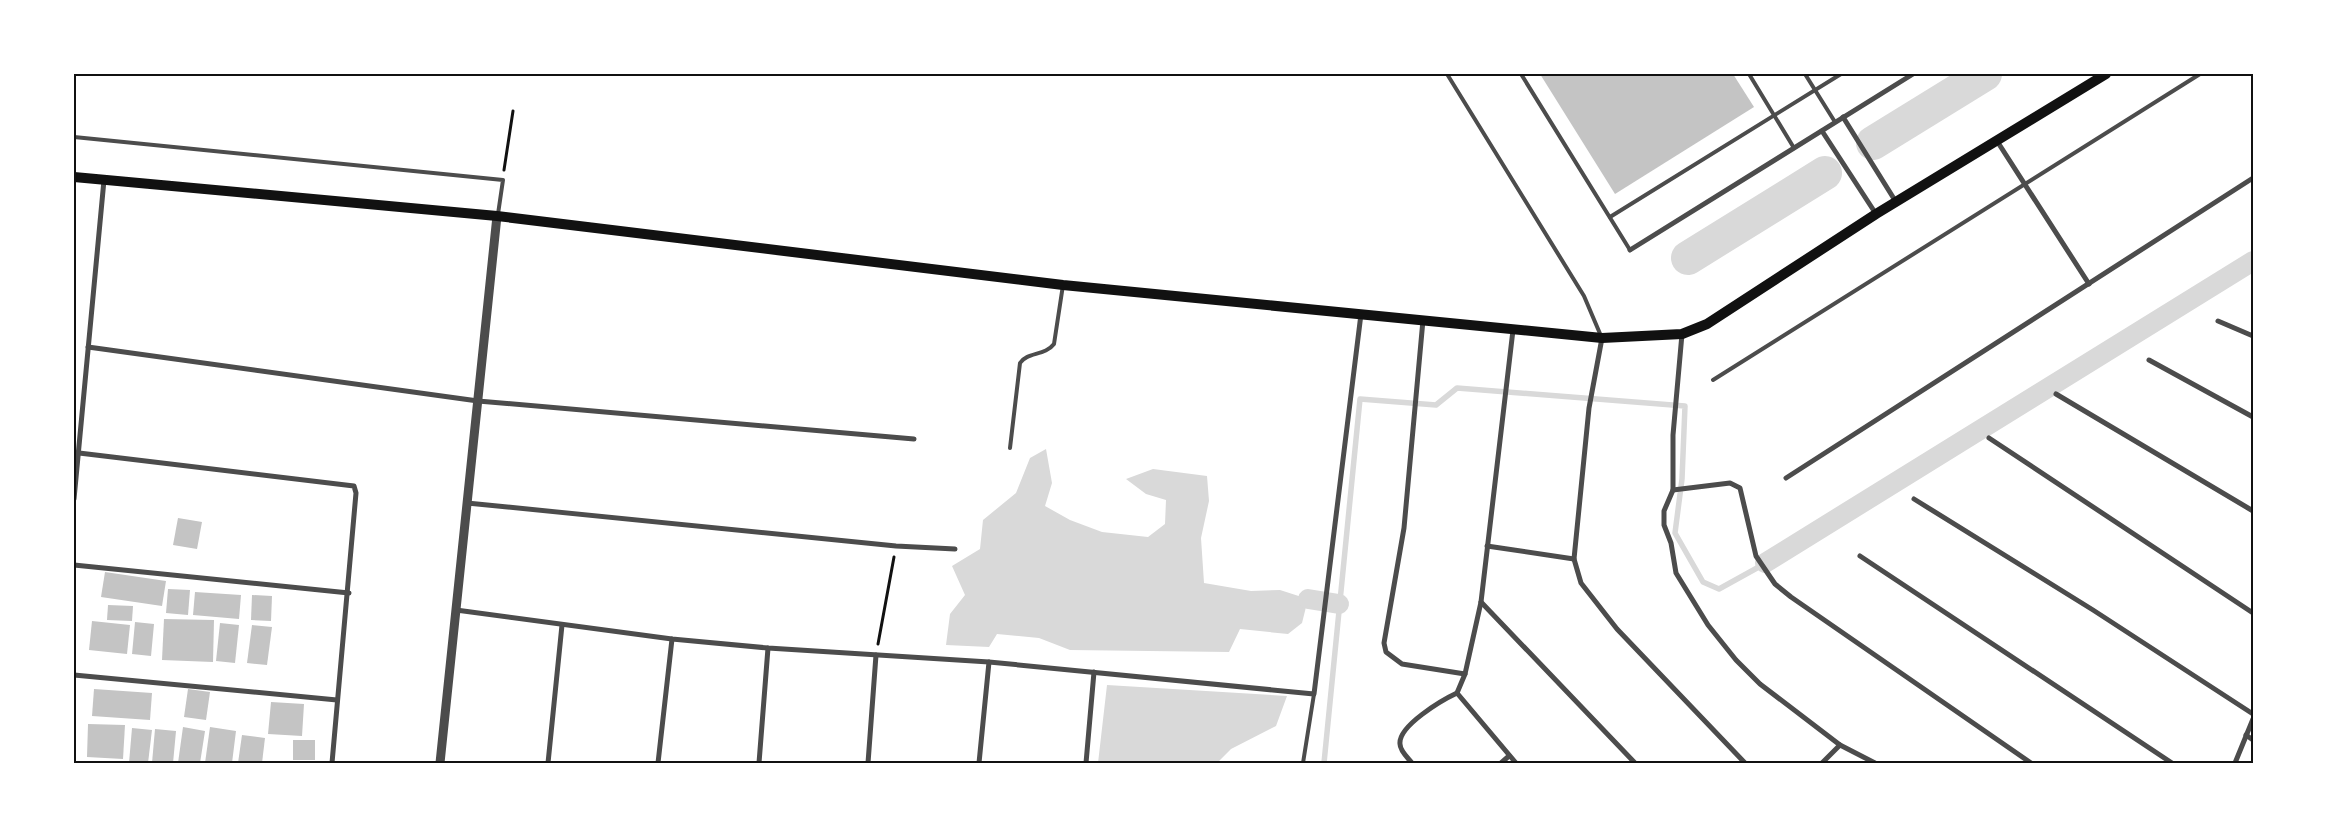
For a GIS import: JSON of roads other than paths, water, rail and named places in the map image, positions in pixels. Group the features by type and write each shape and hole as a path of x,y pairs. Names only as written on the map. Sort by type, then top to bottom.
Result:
{"main road":[{"path":"74,177 497,216 1063,285 1361,313 1513,330 1602,338 1682,334 1698,329 1715,320 1876,214 2106,74"}],"street":[{"path":"1630,250 1913,74"},
{"path":"1843,117 1896,202"},
{"path":"1822,131 1876,214"},
{"path":"1997,141 2089,284"},
{"path":"1786,478 2253,178"},
{"path":"74,499 104,179"},
{"path":"440,763 497,216"},
{"path":"456,610 672,639 768,648 989,662 1314,694 1361,313"},
{"path":"1423,320 1419,386 1404,528 1384,643 1386,652 1402,664 1465,674"},
{"path":"2218,321 2253,336"},
{"path":"1412,763 1401,748 1399,741 1403,733 1434,704 1457,693 1465,674 1481,602 1506,376 1513,330"},
{"path":"1682,334 1675,414 1675,490 1664,511 1664,525 1671,543 1676,573 1708,625 1736,660 1760,684 1840,745 1875,763"},
{"path":"1602,338 1589,408 1574,559 1580,583 1617,629 1746,763"},
{"path":"88,347 478,401 914,439"},
{"path":"2149,360 2253,417"},
{"path":"2056,394 2253,511"},
{"path":"1989,438 2253,613"},
{"path":"79,453 354,486 356,493 349,594 332,763"},
{"path":"1675,490 1730,483 1740,488 1756,556 1775,584 2031,763"},
{"path":"1914,499 2093,610 2253,714"},
{"path":"466,503 896,546 955,549"},
{"path":"1487,546 1574,559"},
{"path":"1860,556 2172,763"},
{"path":"74,565 349,594"},
{"path":"1481,602 1635,763"},
{"path":"548,763 562,624"},
{"path":"658,763 672,639"},
{"path":"759,763 768,648"},
{"path":"868,763 876,655"},
{"path":"979,763 989,662"},
{"path":"1086,763 1094,672"},
{"path":"74,675 337,700"},
{"path":"1457,693 1516,763"},
{"path":"2235,763 2253,719"},
{"path":"2246,735 2253,740"},
{"path":"1822,763 1840,745"},
{"path":"1501,763 1509,756"}],"lane":[{"path":"1447,74 1584,296 1592,310 1602,338"},
{"path":"1521,74 1630,250"},
{"path":"1749,74 1794,148"},
{"path":"1805,74 1835,122"},
{"path":"1610,217 1841,74"},
{"path":"1713,380 2200,74"},
{"path":"74,136 503,180 497,216"},
{"path":"1010,448 1020,363 1026,357 1050,349 1054,344 1063,285"},
{"path":"1303,763 1314,694"}],"waterway":[{"path":"1873,143 1985,74"},
{"path":"1688,258 1825,173"},
{"path":"1765,563 2253,261"},
{"path":"1324,763 1360,399 1436,405 1457,388 1685,406 1682,479 1675,533 1703,582 1719,589 1757,568"},
{"path":"1308,599 1339,604"}]}
